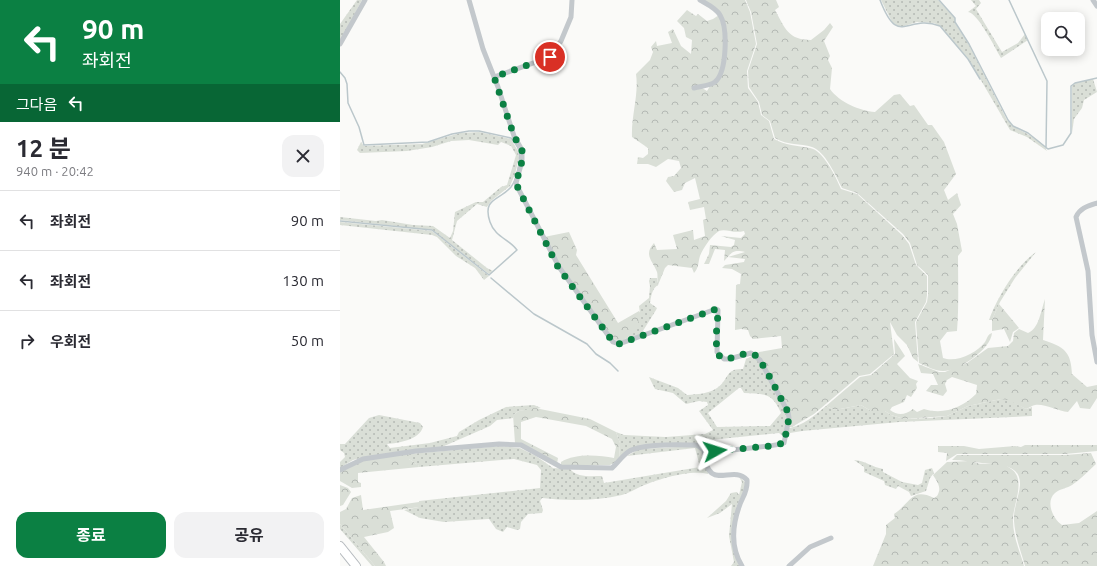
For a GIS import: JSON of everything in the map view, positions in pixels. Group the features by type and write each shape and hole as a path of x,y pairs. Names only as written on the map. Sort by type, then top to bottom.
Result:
{"highway":[{"path":"340,546 356,566"}],"street":[{"path":"340,44 364,0"},
{"path":"340,470 364,459 480,445 522,445 561,467 612,468 618,464 628,452 639,448 696,445 704,450 715,451 771,446 784,443 789,418 788,412 760,360 751,353 729,359 720,357 717,352 718,310 716,309 619,344 613,342 558,267 516,183 522,161 522,150 514,136 474,23 469,0"},
{"path":"494,77 550,57 555,52 571,17 572,0"},
{"path":"694,88 716,81 720,76 725,52 724,24 720,14 700,0"},
{"path":"1093,0 1097,6"},
{"path":"1097,203 1083,208 1078,212 1076,217 1088,271 1092,335 1097,362"},
{"path":"704,450 706,467 709,471 720,476 741,476 747,480 746,492 736,516 734,544 742,566"},
{"path":"789,566 810,547 831,538"}],"green space":[{"path":"357,0 362,0 340,41 340,24"},
{"path":"703,0 745,0 750,12 756,44 747,71 748,88 758,102 761,115 769,121 774,139 787,144 810,148 820,154 836,178 841,189 857,194 902,235 909,244 916,265 927,276 926,302 915,322 918,362 913,358 907,345 897,335 890,322 894,354 870,374 859,376 814,414 792,427 789,427 791,416 789,411 762,360 756,355 759,352 782,348 781,336 753,339 748,330 735,330 736,285 740,284 741,274 732,269 722,268 725,265 744,262 745,259 728,257 745,252 734,252 730,254 724,261 725,250 715,249 709,264 704,264 709,254 710,245 731,247 734,245 735,240 721,236 741,238 745,234 744,231 719,231 703,249 697,269 694,273 692,268 668,265 665,268 658,285 657,272 649,255 649,251 654,243 657,250 677,249 673,235 693,230 694,240 705,236 703,220 706,219 704,207 690,210 688,202 700,199 695,178 685,183 682,190 674,192 666,181 668,177 674,176 681,168 679,161 668,159 656,167 648,164 637,164 638,157 643,158 648,154 648,148 632,137 637,82 636,74 650,60 653,52 651,47 656,41 657,46 672,43 668,32 673,29 681,46 691,54 692,40 686,37 684,28 677,21 687,10 696,16 698,14 707,21 719,15 723,30 724,59 726,44 725,27 718,12","holes":["724,60 718,81 710,86 707,91 702,88 695,89 694,87 708,85 715,81 719,76"]},
{"path":"746,0 776,0 779,7 775,10 788,32 797,38 811,40 824,30 830,23 833,27 824,41 830,56 828,60 832,68 830,89 834,94 850,105 863,110 875,112 894,95 900,94 910,106 914,105 928,125 932,125 944,142 956,174 944,190 948,200 957,193 961,205 953,214 957,224 962,251 958,256 957,331 947,332 940,341 943,358 960,358 972,353 985,342 988,335 992,333 986,346 965,363 950,370 940,371 919,363 916,322 927,302 928,275 917,265 910,243 903,234 857,193 842,188 830,164 817,149 780,141 775,138 770,121 762,115 759,102 749,87 748,71 757,44 751,12"},
{"path":"881,0 938,0 955,18 955,23 969,45 1007,120 1016,128 1039,141 1047,151 1027,137 1010,130 968,58 940,26 934,23 917,22 901,27 897,26 892,22"},
{"path":"971,0 979,0 981,3 976,9 1002,52 1018,43 1025,34 1028,40 1001,58 991,39 977,18 968,12 976,6"},
{"path":"1093,79 1097,92 1084,100 1082,108 1074,119 1072,133 1072,86 1075,83"},
{"path":"479,132 511,139 518,151 519,158 510,186 491,201 487,207 477,204 457,221 452,240 487,268 493,271 489,274 432,230 340,220 340,217 433,226 450,238 453,231 455,212 476,202 483,202 501,187 507,185 516,155 511,146 501,142 498,145 469,140 451,141 432,147 407,151 360,153 357,150 361,142 364,146 422,144 460,133"},
{"path":"340,222 432,231 489,276 484,280 475,268 456,256 437,237 432,235 340,225"},
{"path":"569,232 577,250 576,255 618,323 639,311 641,314 635,332 621,342 613,339 559,266 544,237"},
{"path":"1036,252 1015,278 1000,302 992,320 989,320 997,302 1014,274 1021,265"},
{"path":"650,278 657,278 658,285 653,290 650,303 657,308 641,334 621,342 629,336 640,313 639,306 649,298"},
{"path":"1045,299 1043,340 1056,345 1065,351 1070,360 1072,374 1087,387 1097,385 1097,398 1090,409 1080,408 1077,401 1068,412 1038,405 1034,405 1026,409 1008,400 1001,399 968,406 947,416 904,419 891,415 885,411 871,411 861,405 835,410 826,406 860,377 871,375 895,354 894,339 905,356 897,364 910,378 918,381 916,384 917,388 911,397 907,395 904,402 892,407 890,410 902,414 913,409 917,412 924,409 931,411 945,411 965,403 976,394 977,385 952,377 947,380 945,384 947,391 943,396 926,391 931,385 938,385 933,374 921,373 918,364 939,372 945,372 967,363 988,348 1008,346 1013,341 1014,333 1019,329 1028,333 1035,328"},
{"path":"999,304 1019,328 1013,332 1010,342 1004,329 992,331 992,320"},
{"path":"752,356 758,359 787,414 784,437 779,433 700,441 696,443 640,445 619,460 620,443 616,432 624,435 666,437 705,434 713,430 699,411 708,405 707,402 699,401 686,404 673,393 655,389 649,377 678,388 687,395 703,393 721,385 733,370 743,369 746,359","holes":["739,388 741,388 744,393 762,394 767,396 771,398 778,406 781,413 770,426 717,427 708,413"]},
{"path":"1001,399 1008,399 1026,409 1032,407 1032,416 899,422 802,431 790,433 787,437 788,428 804,423 826,406 835,410 861,405 871,411 885,411 891,415 904,419 930,418 947,416 968,406"},
{"path":"534,405 541,408 519,411 513,415 513,418 497,420 490,426 442,447 365,457 353,460 340,468 340,462 345,457 344,453 340,450 340,444 345,444 369,418 379,415 420,423 423,427 421,431 413,438 403,442 387,444 390,448 430,443 457,436 459,432 479,420 506,407"},
{"path":"535,408 590,419 616,432 620,443 619,460 610,465 561,466 561,462 573,457 601,456 614,458 616,447 612,439 586,426 536,417 521,422 521,439 558,458 557,464 515,443 513,415 519,411"},
{"path":"1025,445 1097,445 1097,451 1065,454 957,454 946,461 947,453 938,452 938,446 964,446 979,449 1015,446 1021,447"},
{"path":"501,446 520,448 536,456 553,468 570,469 577,474 585,476 602,476 604,483 700,467 695,448 627,456 639,449 696,446 702,450 708,474 693,473 665,478 649,483 622,495 602,498 562,500 542,498 540,501 543,510 542,513 528,514 521,522 520,529 517,530 507,527 503,532 496,529 489,519 444,522 420,518 404,510 419,507 419,501 540,488 541,470 537,465 514,459 419,467 409,459 409,454"},
{"path":"1091,453 1096,464 1072,485 1055,493 1052,497 1050,505 1053,515 1062,525 1079,523 1097,511 1097,566 1025,566 1014,521 1014,512 1020,485 1017,473 1007,466 952,460 957,455 1065,455"},
{"path":"409,454 409,459 419,467 358,473 358,482 361,483 361,487 352,488 340,481 340,472 357,461"},
{"path":"854,460 883,469 883,472 902,482 918,485 922,483 925,470 932,468 934,473 930,478 926,491 911,496 909,492 898,486 896,489 885,485 884,481 864,472 864,467"},
{"path":"971,461 980,464 1004,465 1018,477 1019,484 1013,514 1013,527 1024,566 873,566 886,534 886,525 895,518 894,514 916,495 926,495 934,498 937,496 939,488 933,475 947,462"},
{"path":"739,477 745,482 746,487 737,505 733,529 739,566 731,566 734,562 729,536 732,504 720,513 707,518 726,501 731,493 737,492 739,495 742,482"},
{"path":"340,485 348,488 351,492 343,505 340,506"},
{"path":"361,495 363,510 419,502 420,507 390,511 394,528 388,532 364,537 386,566 375,566 340,524 340,512 346,509 352,498"},
{"path":"340,524 375,566 372,566 340,529"}],"waterway":[{"path":"880,0 887,15 893,23 898,26 919,23 928,23 940,26 968,59 980,79"},
{"path":"939,0 955,18 955,22 969,44 1008,120 1013,126 1028,133 1048,149 1063,145 1071,133 1071,86 1075,83 1097,78"},
{"path":"1009,0 1047,81 1046,148"},
{"path":"340,72 345,78 347,84 348,103 359,127 364,145 428,142 452,134 469,131 479,131 511,138 518,147 519,151 518,169 515,179 511,187 490,204 488,214 492,227 495,231 517,250 489,275 432,230 340,221"},
{"path":"491,278 534,314 587,344 596,354 610,363 618,371"}],"route":[{"path":"550,57 494,77 510,127 522,150 522,161 516,183 558,267 613,342 619,344 716,309 718,310 717,352 720,357 729,359 746,353 755,355 765,368 788,412 789,418 784,443 771,446 715,451"}]}
